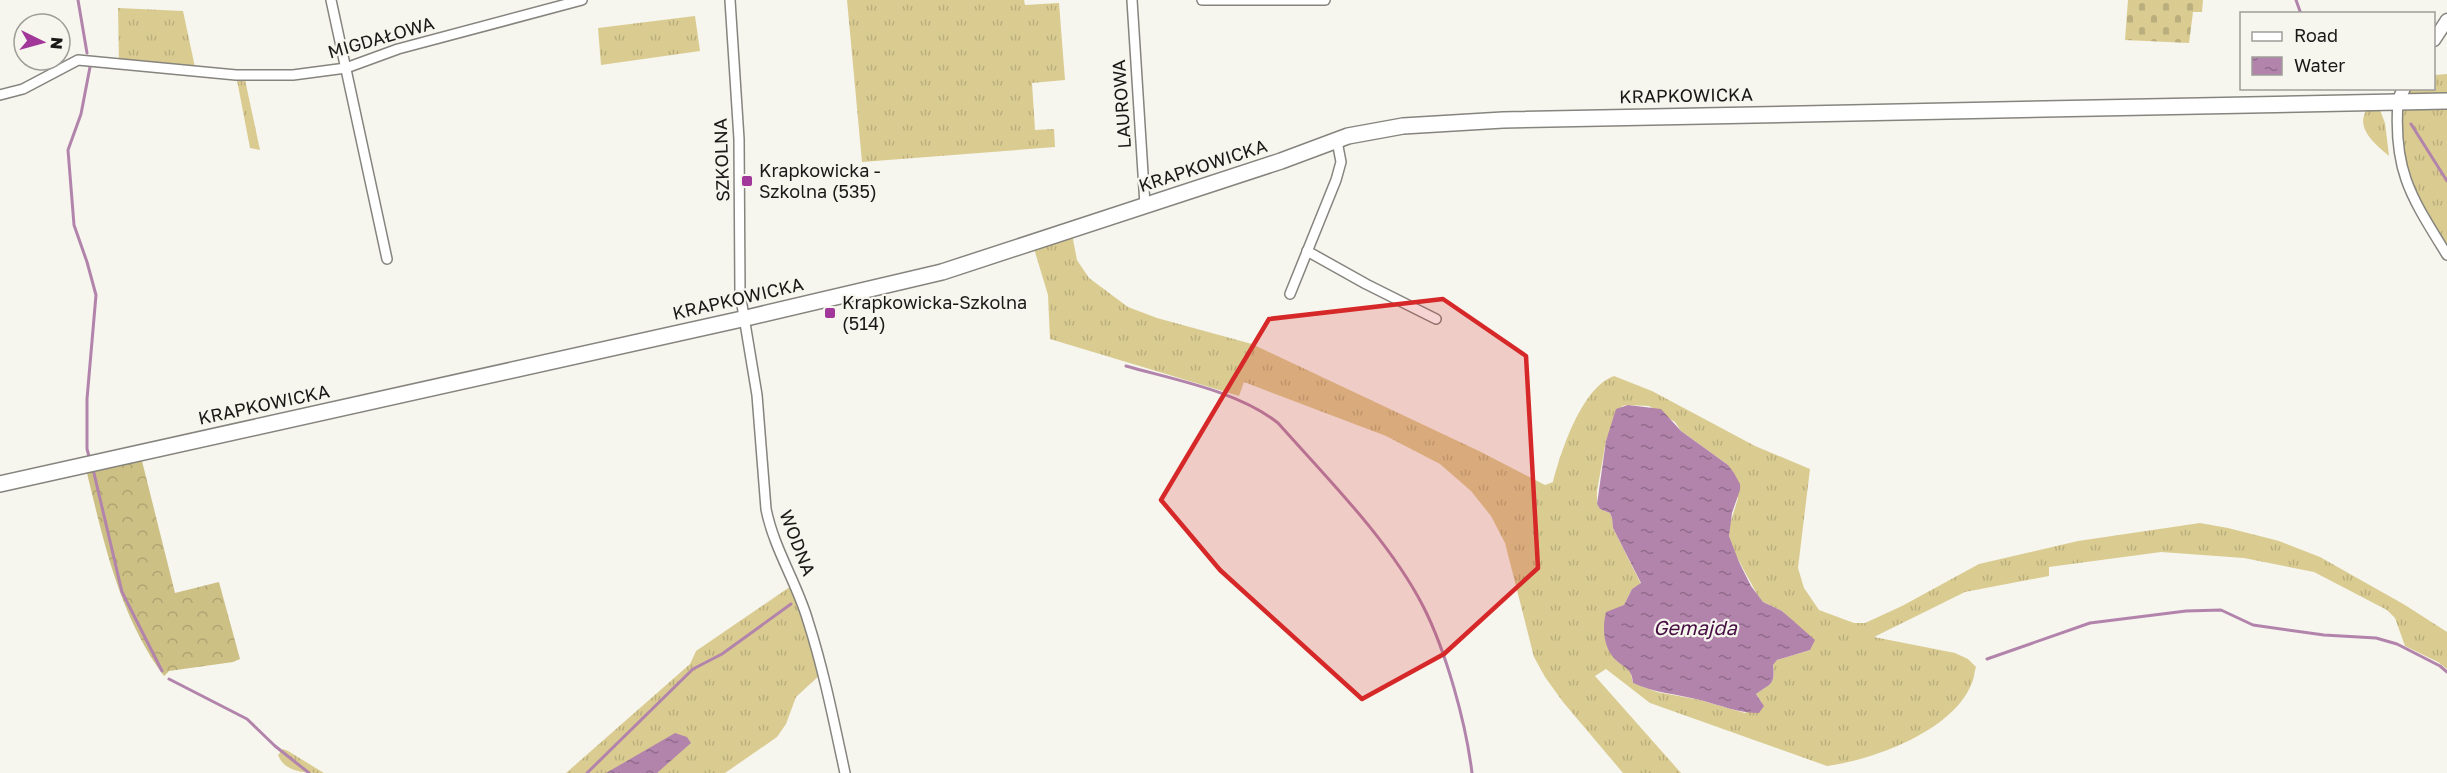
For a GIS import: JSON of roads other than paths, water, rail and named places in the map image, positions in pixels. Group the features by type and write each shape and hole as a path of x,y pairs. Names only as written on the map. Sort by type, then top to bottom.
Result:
{"main road":[{"name":"KRAPKOWICKA","path":"0,484 742,319 942,272 1379,129 1503,120 2401,95 2447,101"}],"street":[{"path":"331,0 387,259"},
{"name":"MIGDAŁOWA","path":"0,95 23,89 78,60 236,75 293,75 346,69 398,49 582,0"},
{"name":"SZKOLNA","path":"730,0 739,139 742,319"},
{"name":"LAUROWA","path":"1132,0 1145,205"},
{"path":"1202,0 1326,0"},
{"path":"2435,37 2447,20"},
{"path":"2401,95 2397,143 2406,183 2414,201 2447,255"},
{"path":"1290,294 1341,162 1337,141"},
{"path":"1307,251 1436,319"},
{"name":"WODNA","path":"742,319 757,395 769,527 808,620 826,684 845,773"}],"water":[{"name":"Gemajda","path":"1628,405 1661,409 1681,431 1728,465 1740,484 1732,513 1729,536 1739,562 1751,586 1763,602 1782,611 1815,640 1810,650 1777,660 1773,665 1771,683 1756,694 1764,706 1759,713 1736,710 1633,683 1630,672 1612,656 1606,644 1604,625 1606,612 1624,605 1632,589 1641,583 1613,528 1610,513 1600,509 1597,504 1606,441 1616,409"},
{"path":"675,733 687,737 691,743 657,773 606,773"}],"waterway":[{"path":"78,0 87,53"},
{"path":"2296,0 2300,12"},
{"path":"90,67 81,114 68,150 74,225 96,295 87,399 87,449 90,460"},
{"path":"2411,124 2447,181"},
{"path":"1126,366 1205,388 1262,412 1278,423 1356,510 1409,581 1440,644 1465,732 1472,773"},
{"path":"93,469 122,592 162,671"},
{"path":"587,773 693,669 722,654 791,604"},
{"path":"1987,659 2090,623 2186,611 2221,610 2253,625 2324,635 2376,638 2397,644 2440,666 2447,672"},
{"path":"169,679 247,719 275,746 309,773"}],"place":[{"name":"Krapkowicka - Szkolna (535)","path":"747,181"},
{"name":"Krapkowicka-Szkolna (514)","path":"830,313"}]}
